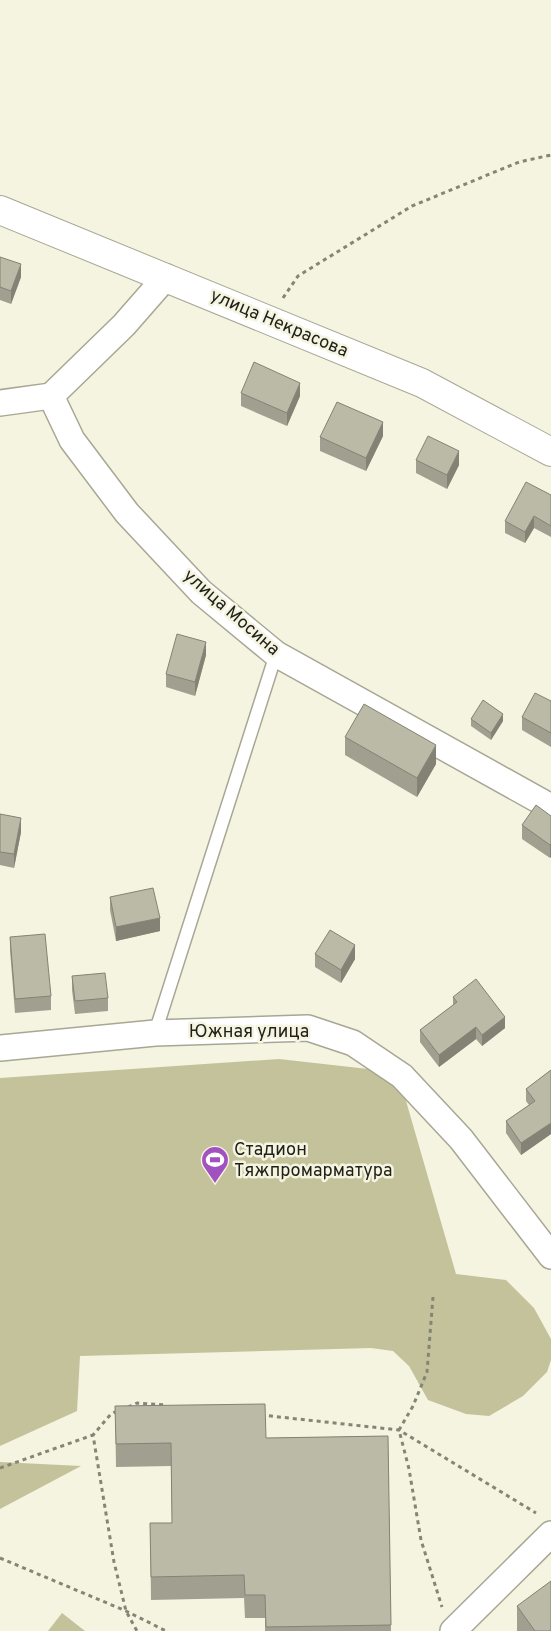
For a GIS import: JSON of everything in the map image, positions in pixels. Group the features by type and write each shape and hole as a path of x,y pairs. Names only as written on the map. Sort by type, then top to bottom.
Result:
{"main road":[{"name":"улица Некрасова","path":"0,210 422,383 551,452"}],"street":[{"path":"0,403 51,396 124,325 166,277"},
{"name":"улица Мосина","path":"51,396 72,440 127,513 201,592 276,654 551,807"},
{"name":"Южная улица","path":"0,1048 155,1033 308,1028 354,1043 402,1076 461,1139 551,1256"},
{"path":"448,1620 547,1526"}],"lane":[{"path":"155,1033 276,654"}],"path":[{"path":"269,320 298,276 412,206 519,162 551,155"},
{"path":"434,1297 427,1372 413,1406 399,1430 409,1469 421,1540 448,1620"},
{"path":"0,1468 93,1435 111,1414 138,1402 166,1406"},
{"path":"254,1415 399,1430 547,1526"},
{"path":"93,1435 114,1562 126,1611 137,1631"},
{"path":"0,1558 126,1611 166,1631"}],"green space":[{"name":"Стадион Тяжпромарматура","path":"279,1059 377,1070 404,1094 456,1274 506,1280 534,1308 551,1339 551,1360 547,1372 523,1396 489,1416 466,1414 428,1400 409,1366 393,1351 371,1348 80,1356 77,1411 0,1446 0,1078"},
{"path":"0,1462 81,1466 0,1509"},
{"path":"62,1613 85,1631 48,1631"}],"building":[{"path":"0,257 21,264 11,291 0,287"},
{"path":"254,362 300,383 287,413 241,393"},
{"path":"337,402 383,422 366,458 320,437"},
{"path":"428,436 459,451 447,475 416,460"},
{"path":"526,482 551,495 551,526 534,516 525,532 505,521"},
{"path":"177,634 206,642 195,682 166,674"},
{"path":"535,693 551,701 551,733 522,717"},
{"path":"483,700 503,714 491,733 471,719"},
{"path":"364,704 436,745 417,778 345,737"},
{"path":"536,805 551,816 550,845 522,825"},
{"path":"0,814 21,818 14,854 0,852"},
{"path":"153,888 160,918 116,927 110,897"},
{"path":"330,930 355,945 341,970 315,954"},
{"path":"45,934 51,996 15,999 10,937"},
{"path":"105,973 108,998 75,1001 72,976"},
{"path":"476,979 505,1017 482,1035 476,1027 439,1055 420,1030 457,1002 453,997"},
{"path":"551,1070 551,1123 521,1143 506,1121 535,1101 526,1089"},
{"path":"265,1404 266,1438 388,1436 391,1625 266,1627 265,1595 245,1595 244,1575 151,1577 150,1523 172,1523 171,1443 116,1444 115,1406"},
{"path":"551,1581 551,1631 535,1631 517,1606"}],"place":[{"name":"Стадион Тяжпромарматура","path":"215,1184"}]}
